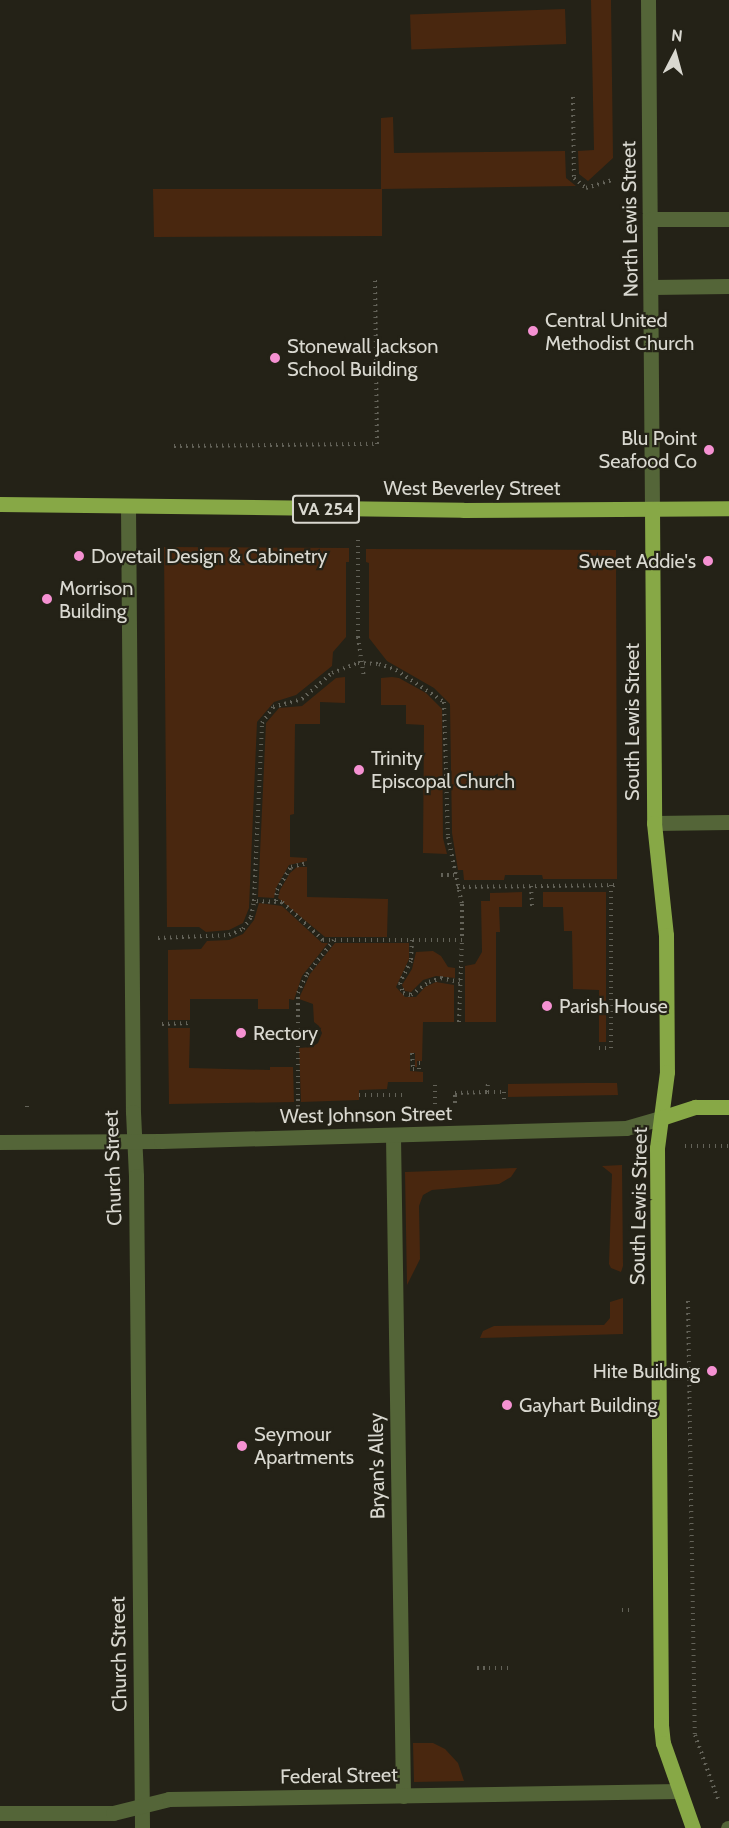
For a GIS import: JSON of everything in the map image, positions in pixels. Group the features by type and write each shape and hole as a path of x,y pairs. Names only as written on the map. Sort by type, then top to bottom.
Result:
{"main road":[{"name":"West Beverley Street","path":"0,504 128,507 729,508"},
{"name":"South Lewis Street","path":"652,509 654,824 666,935 667,1072 657,1148 661,1725 663,1743 693,1828"},
{"name":"West Johnson Street","path":"662,1118 695,1107 729,1107"}],"street":[{"name":"North Lewis Street","path":"648,0 652,509"},
{"path":"651,219 729,219"},
{"path":"652,287 729,286"},
{"name":"Church Street","path":"128,507 142,1828"},
{"path":"654,824 729,822"},
{"name":"West Johnson Street","path":"0,1142 134,1142 626,1128 662,1118"},
{"name":"Bryan's Alley","path":"393,1136 403,1796"},
{"name":"Federal Street","path":"0,1813 113,1813 168,1799 403,1796 569,1800 679,1791"}],"path":[{"path":"573,97 574,177 586,188 613,180"},
{"path":"174,446 207,443 344,442 377,444 375,278"},
{"path":"358,540 358,637 364,663 364,678"},
{"path":"154,938 237,932 249,920 254,901 263,720 273,707 302,699 336,670 351,664 379,664 396,670 433,692 446,706 448,837 454,875 462,904 459,1022"},
{"path":"276,901 277,890 291,867 307,863"},
{"path":"441,875 454,875"},
{"path":"599,1048 611,1048 611,885"},
{"path":"457,887 617,885"},
{"path":"531,886 532,907"},
{"path":"254,901 276,901 323,939 462,940"},
{"path":"298,1107 298,993 307,974 334,940"},
{"path":"412,940 411,961 400,983 403,993 411,995 429,981 441,978 460,982"},
{"path":"162,1023 190,1023"},
{"path":"412,1053 412,1069 420,1070 419,1063 423,1064"},
{"path":"487,1092 488,1084"},
{"path":"435,1085 435,1104"},
{"path":"455,1103 455,1093 487,1092 504,1092 504,1102"},
{"path":"360,1095 402,1095"},
{"path":"686,1158 685,1146 729,1146"},
{"path":"688,1300 695,1736 727,1823"},
{"path":"622,1611 629,1610"},
{"path":"477,1668 512,1668"}],"shaded area":[{"path":"591,0 611,0 613,158 588,181 579,174 578,151 594,150"},
{"path":"565,9 566,44 411,49 410,14"},
{"path":"393,117 394,153 565,151 566,178 576,186 382,189 382,236 154,237 153,189 381,189 381,118"},
{"path":"164,547 349,548 349,562 346,562 346,637 333,652 332,666 296,695 274,702 257,722 249,908 243,923 229,930 206,932 199,927 167,927"},
{"path":"366,549 616,550 617,879 543,879 542,875 505,875 504,880 464,880 463,870 458,870 452,833 450,704 434,688 387,661 369,638 369,563 366,562"},
{"path":"345,677 345,703 320,702 320,724 295,724 294,814 290,815 290,857 307,858 307,861 289,865 276,888 274,898 258,897 266,723 279,708 302,706 336,678"},
{"path":"381,678 399,678 426,693 442,709 443,838 447,854 423,853 424,725 406,724 406,705 381,705"},
{"path":"297,867 307,867 307,897 388,899 387,937 325,937 278,898 290,873"},
{"path":"522,892 522,907 499,907 500,932 496,932 496,1022 465,1022 465,966 475,964 482,952 481,901 490,901 490,893"},
{"path":"543,892 606,892 606,1042 599,1042 599,990 573,989 572,931 564,931 563,907 543,907"},
{"path":"259,903 282,906 322,943 328,943 302,976 294,1000 289,999 289,1009 258,1009 258,999 190,999 190,1020 168,1020 168,950 201,949 207,941 229,940 243,934 254,920"},
{"path":"335,943 409,943 409,959 396,987 405,997 416,997 425,987 436,982 454,985 454,1022 423,1022 422,1061 417,1061 417,1067 415,1067 415,1053 410,1053 410,1071 423,1072 423,1082 388,1082 387,1089 359,1090 359,1100 301,1102 299,1048 312,1047 318,1043 322,1033 314,1022 313,1004 299,999 310,974"},
{"path":"433,951 441,956 448,967 455,968 455,978 436,976 423,980 411,992 405,991 402,985 412,969 416,952"},
{"path":"168,1028 190,1028 189,1068 270,1070 270,1067 293,1067 294,1102 169,1104"},
{"path":"617,1083 618,1095 508,1097 508,1084"},
{"path":"622,1165 623,1266 621,1272 611,1268 609,1264 612,1174 602,1166"},
{"path":"517,1168 511,1177 499,1184 432,1190 423,1195 419,1206 420,1259 407,1285 405,1172"},
{"path":"623,1298 623,1334 480,1338 483,1331 494,1326 604,1325 610,1318 610,1302"},
{"path":"413,1743 433,1743 445,1749 458,1763 464,1781 414,1782"}],"place":[{"name":"Central United Methodist Church","path":"533,331"},
{"name":"Stonewall Jackson School Building","path":"275,358"},
{"name":"Blu Point Seafood Co","path":"709,450"},
{"name":"Dovetail Design & Cabinetry","path":"79,556"},
{"name":"Sweet Addie's","path":"708,561"},
{"name":"Morrison Building","path":"47,599"},
{"name":"Trinity Episcopal Church","path":"359,770"},
{"name":"Parish House","path":"547,1006"},
{"name":"Rectory","path":"241,1033"},
{"name":"Hite Building","path":"712,1371"},
{"name":"Gayhart Building","path":"507,1405"},
{"name":"Seymour Apartments","path":"242,1446"}]}
